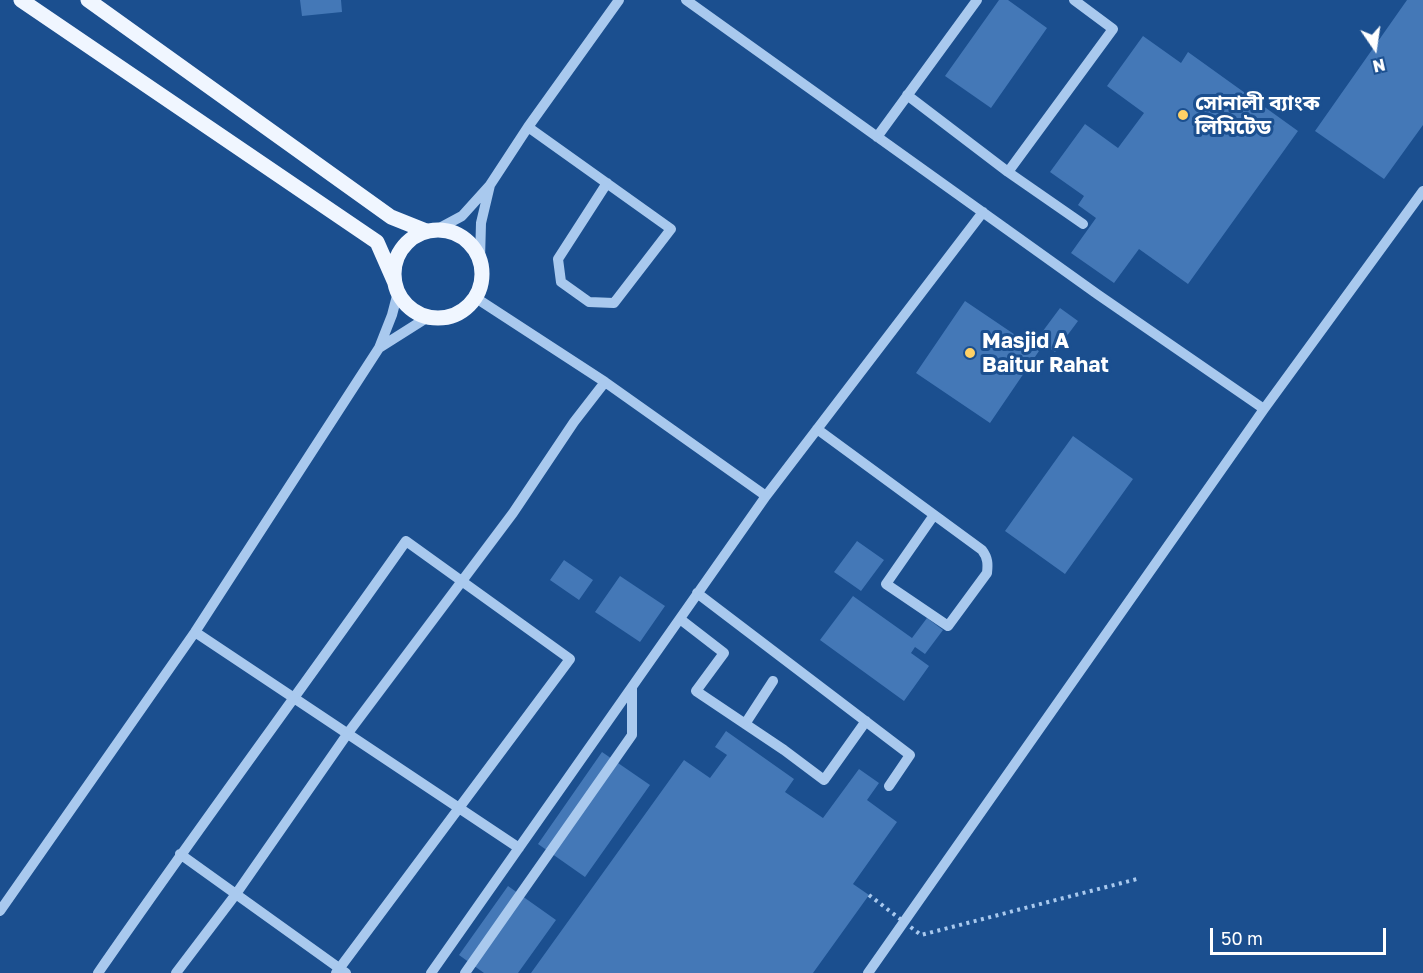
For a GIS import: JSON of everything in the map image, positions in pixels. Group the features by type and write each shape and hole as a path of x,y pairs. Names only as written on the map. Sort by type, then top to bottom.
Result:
{"main road":[{"path":"21,0 377,242 396,288 405,304 416,312 428,317 442,318 455,315 466,309 476,298 482,279 480,259 474,247 463,237 451,231 431,231 391,217 88,0"},
{"path":"396,288 395,266 400,251 412,239 431,231"}],"lane":[{"path":"431,231 462,216 490,184 619,0"},
{"path":"686,0 1264,409"},
{"path":"877,137 977,0"},
{"path":"1008,172 1113,29 1074,0"},
{"path":"907,95 1008,172 1083,224"},
{"path":"528,127 671,228 614,303 589,302 561,282 558,259 607,183"},
{"path":"480,259 481,223 490,184"},
{"path":"868,973 1264,409 1423,191"},
{"path":"431,973 766,496 983,212"},
{"path":"0,911 195,632 379,348 392,315 396,288"},
{"path":"476,298 605,382 766,496"},
{"path":"379,348 428,317"},
{"path":"176,973 236,894 348,733 513,513 573,422 605,382"},
{"path":"817,429 982,550 986,555 987,573 948,626 886,584 934,515"},
{"path":"98,973 180,854 295,698 406,541 570,659 340,972 180,854"},
{"path":"697,593 910,755 889,786"},
{"path":"680,619 724,652 696,691 824,780 866,721"},
{"path":"195,632 519,848"},
{"path":"745,724 773,681"},
{"path":"465,973 632,735 632,687"}],"path":[{"path":"869,895 921,935 1137,879"}],"building":[{"path":"300,0 341,0 342,12 302,16"},
{"path":"999,0 1008,0 1047,28 991,108 945,76"},
{"path":"1407,0 1423,0 1423,125 1384,179 1315,131"},
{"path":"1143,36 1181,63 1188,52 1298,131 1188,284 1139,249 1114,283 1071,253 1096,218 1078,205 1084,196 1050,172 1085,124 1118,148 1144,113 1107,86"},
{"path":"965,301 1039,351 990,423 916,373"},
{"path":"1060,308 1078,321 1055,352 1037,339"},
{"path":"1073,436 1133,479 1065,574 1005,531"},
{"path":"857,541 884,560 861,591 834,572"},
{"path":"564,560 593,580 579,600 550,580"},
{"path":"620,576 665,606 640,642 595,612"},
{"path":"853,596 912,638 927,618 943,630 925,654 915,647 911,653 929,666 904,701 820,640"},
{"path":"726,731 794,779 785,792 823,818 859,769 879,783 867,800 897,822 853,884 869,895 813,973 531,973 684,760 710,778 727,755 715,747"},
{"path":"602,752 650,785 585,877 538,844"},
{"path":"508,886 556,920 518,973 484,973 459,955"}],"place":[{"name":"সোনালী ব্যাংক লিমিটেড","path":"1183,115"},
{"name":"Masjid A Baitur Rahat","path":"970,353"}]}
